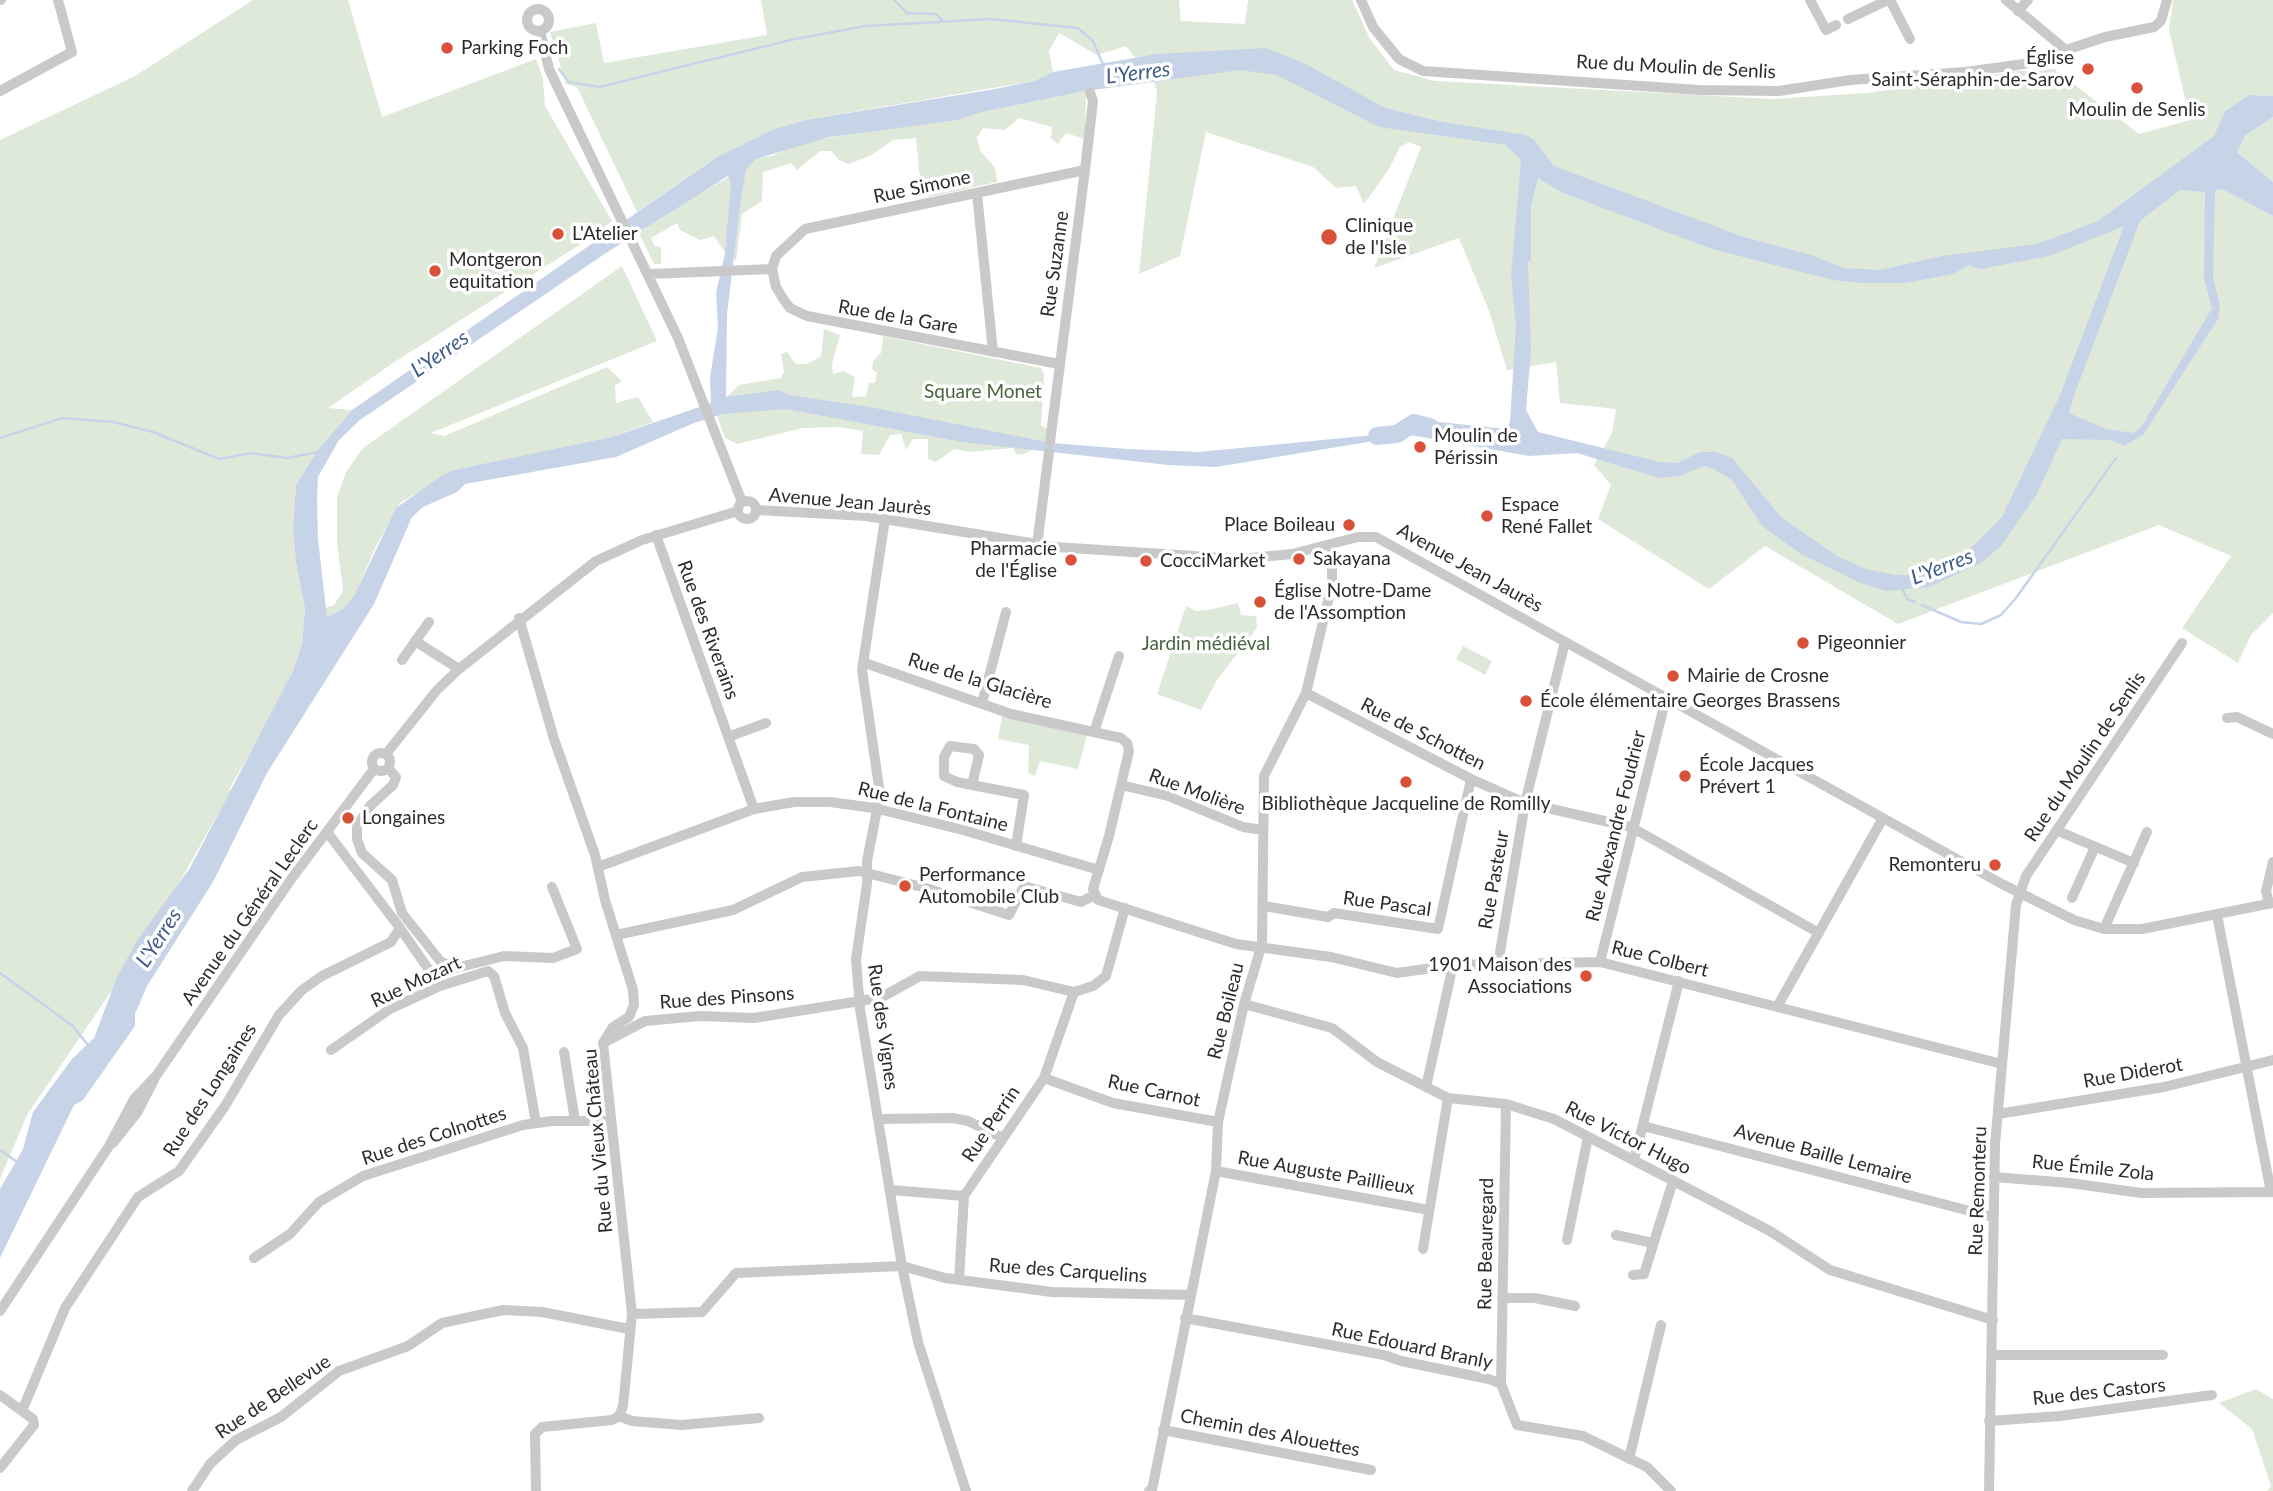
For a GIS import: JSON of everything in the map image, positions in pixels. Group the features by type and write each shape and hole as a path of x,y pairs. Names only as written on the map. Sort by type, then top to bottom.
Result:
{"street":[{"path":"0,91 72,52 58,0"},
{"name":"Rue du Moulin de Senlis","path":"1361,0 1373,27 1399,59 1423,71 1699,90 1779,91 1850,80 2024,64 2105,37 2154,27 2161,21 2168,0"},
{"path":"1810,0 1826,30 1836,25"},
{"path":"1848,19 1889,0 1910,39"},
{"path":"2006,0 2067,51"},
{"path":"2018,11 2028,0"},
{"path":"536,5 527,20 533,30 540,31 549,69 650,274 678,338 740,507 753,503 757,510"},
{"name":"Rue Suzanne","path":"1037,545 1085,170 1093,101 1090,92"},
{"name":"Rue Simone","path":"772,270 776,256 805,229 1085,170"},
{"path":"977,193 993,352"},
{"path":"650,274 772,270"},
{"name":"Rue de la Gare","path":"772,270 776,287 790,308 807,316 1059,364"},
{"name":"Avenue Jean Jaurès","path":"740,507 746,520 755,516 757,510 885,519 1037,545 1240,559 1292,554 1367,536 1385,541 1882,818 2074,920 2105,929 2142,929 2271,903"},
{"name":"Avenue du Général Leclerc","path":"0,1311 109,1146 134,1099 156,1076 374,769 373,757 386,754 436,690 459,669 519,618 596,561 616,550 656,535 740,507"},
{"name":"Rue des Vignes","path":"885,519 862,675 879,810 867,873 856,959 860,1001 902,1266 918,1342 966,1491"},
{"name":"Rue des Riverains","path":"656,535 754,809"},
{"name":"Rue Boileau","path":"1150,1491 1216,1171 1218,1122 1244,1004 1260,950 1264,906 1264,776 1307,692 1332,584 1332,544"},
{"path":"982,704 1006,612"},
{"name":"Rue du Vieux Château","path":"519,618 554,739 598,867 633,990 634,1005 629,1017 613,1027 603,1043 632,1314 619,1416"},
{"path":"402,660 429,622"},
{"path":"415,641 459,669"},
{"name":"Rue Pasteur","path":"1498,964 1525,803 1565,642"},
{"name":"Rue du Moulin de Senlis","path":"2019,893 2026,876 2182,643"},
{"path":"1094,733 1119,656"},
{"name":"Rue de la Glacière","path":"864,663 982,704 1121,738 1127,743 1129,751 1094,895"},
{"name":"Rue de Schotten","path":"1307,692 1471,779 1525,803 1631,827 1819,933"},
{"name":"Rue Alexandre Foudrier","path":"1600,962 1631,827 1666,698"},
{"path":"2227,718 2237,716 2273,734"},
{"path":"728,737 766,723"},
{"path":"972,785 979,755 974,749 950,746 944,757 944,776 972,785 1024,795 1016,846"},
{"path":"374,769 383,772 388,768 391,762 386,754"},
{"path":"388,768 396,777 393,785 370,806 357,826 357,839 362,853 392,880 402,913 441,962 456,968 504,956 553,958 577,949 552,887"},
{"name":"Rue Pascal","path":"1264,906 1438,929 1471,779"},
{"name":"Rue Molière","path":"1121,785 1168,796 1243,827 1263,830"},
{"name":"Rue de la Fontaine","path":"598,867 754,809 794,802 830,802 879,810 1099,870"},
{"path":"1777,1007 1882,818"},
{"path":"2058,831 2134,863"},
{"path":"327,832 440,986"},
{"path":"2105,929 2147,832"},
{"path":"2072,898 2095,846"},
{"path":"2271,903 2266,891 2273,862"},
{"path":"616,935 733,910 802,877 867,873 1009,915 1024,886 1081,902 1094,895 1098,900 1260,950"},
{"name":"Rue Remonteru","path":"1989,1491 1994,1177 2019,893"},
{"path":"1074,992 1093,986 1106,976 1125,908"},
{"path":"2217,915 2272,1192"},
{"name":"Rue des Longaines","path":"22,1411 65,1308 138,1197 166,1182 185,1164 225,1106 279,1015 302,990 323,976 391,942 400,928"},
{"name":"Rue Colbert","path":"1260,950 1331,957 1397,972 1453,965 1600,962 2002,1065"},
{"path":"1426,1087 1453,965"},
{"name":"Rue Mozart","path":"331,1050 390,1009 440,986 484,971 494,976 505,1013 523,1048 536,1123"},
{"name":"Rue des Pinsons","path":"603,1043 645,1021 700,1016 754,1018 860,1001 882,996 900,984 920,976 1024,980 1074,992"},
{"path":"1634,1160 1679,981"},
{"name":"Rue Perrin","path":"964,1196 1044,1078 1074,992"},
{"name":"Rue Victor Hugo","path":"1244,1004 1332,1028 1377,1062 1448,1098 1506,1104 1554,1119 1770,1231 1830,1270 1993,1320"},
{"path":"564,1052 575,1121"},
{"name":"Rue Diderot","path":"1998,1114 2164,1087 2273,1060"},
{"name":"Rue Carnot","path":"1044,1078 1113,1103 1218,1122"},
{"path":"1423,1249 1448,1098"},
{"name":"Rue Beauregard","path":"1500,1384 1506,1104"},
{"path":"879,1119 953,1118 968,1121 1003,1138"},
{"name":"Rue des Colnottes","path":"254,1258 290,1234 318,1202 363,1176 439,1150 536,1123 611,1121"},
{"name":"Avenue Baille Lemaire","path":"1643,1126 1993,1217"},
{"path":"1567,1240 1588,1137"},
{"name":"Rue Auguste Paillieux","path":"1216,1171 1429,1210"},
{"name":"Rue Émile Zola","path":"1994,1177 2070,1183 2141,1193 2272,1192"},
{"path":"1633,1275 1644,1274 1673,1181"},
{"path":"891,1190 964,1196 959,1280"},
{"path":"1616,1235 1653,1243"},
{"name":"Rue des Carquelins","path":"632,1314 702,1312 736,1273 902,1266 959,1280 1052,1292 1191,1295"},
{"path":"1502,1298 1535,1298 1575,1306"},
{"name":"Rue de Bellevue","path":"192,1491 210,1464 236,1440 281,1417 339,1371 408,1346 442,1324 503,1310 542,1312 629,1329"},
{"name":"Rue Edouard Branly","path":"1185,1318 1384,1355 1401,1362 1500,1384 1517,1425 1583,1436 1647,1467 1671,1491"},
{"path":"1629,1459 1661,1325"},
{"path":"1992,1355 2163,1355"},
{"path":"0,1395 33,1419 34,1425 0,1468"},
{"name":"Rue des Castors","path":"1989,1421 2060,1416 2212,1395"},
{"path":"536,1491 535,1434 542,1427 619,1416 632,1421 682,1425 759,1418"},
{"name":"Chemin des Alouettes","path":"1163,1430 1371,1470"},
{"path":"1150,1491 1160,1491"}],"green space":[{"path":"253,0 348,0 382,117 536,59 543,79 545,106 612,221 587,240 396,361 328,408 352,410 317,451 296,485 293,529 305,609 302,644 293,671 266,726 174,892 123,974 27,1115 0,1179 0,140 135,76"},
{"path":"761,0 1179,0 1181,21 1245,24 1248,0 1352,0 1370,39 1394,70 1435,81 1773,99 1867,93 2017,71 2054,69 2139,134 2190,120 2169,30 2173,0 2273,0 2273,96 2249,95 2225,111 2215,191 2222,189 2273,216 2273,613 2251,635 2238,663 2182,628 2231,556 2159,525 1898,624 1765,546 1709,589 1598,519 1611,485 1594,465 1612,433 1616,409 1560,403 1556,362 1507,370 1489,311 1459,238 1374,268 1421,147 1409,142 1400,147 1389,169 1364,204 1356,186 1336,188 1313,167 1206,132 1180,256 1139,274 1157,92 1154,82 1126,46 1097,55 1059,33 1049,51 1053,72 1034,81 806,120 774,129 717,157 637,212 577,87 566,84 550,32 596,23 604,63 767,35"},
{"path":"1086,91 1085,139 1066,133 1058,144 1051,138 1052,127 1019,118 1005,130 983,128 977,138 980,150 995,168 997,182 929,197 919,171 916,138 893,140 870,156 848,164 839,160 831,151 820,151 797,170 791,163 763,172 762,201 742,214 736,261 724,251 714,236 700,240 680,230 677,223 651,238 655,246 661,247 661,264 654,264 639,233 687,200 746,168 756,158 772,156 799,144 869,130 958,120 982,112"},
{"path":"2273,117 2273,182 2237,152 2245,136"},
{"path":"622,266 657,341 431,433 444,436 607,367 622,381 615,386 616,403 638,397 653,422 612,437 579,445 454,470 400,503 375,548 354,597 343,609 327,617 325,608 334,605 343,591 337,542 337,497 346,472 363,448"},
{"name":"Square Monet","path":"824,329 840,335 832,364 833,374 844,371 855,377 852,397 866,396 869,383 875,383 877,373 872,369 873,361 881,353 883,336 1041,368 1044,375 1041,425 1050,431 1048,442 1024,454 1016,454 1013,448 970,452 954,449 936,462 928,459 928,439 913,439 906,450 901,434 890,435 879,455 861,454 863,431 838,427 803,428 737,444 725,438 716,413 721,402 739,385 781,378 784,372 781,354 787,352 796,364 807,364 821,356"},
{"name":"Jardin médiéval","path":"1238,603 1241,615 1256,616 1257,628 1217,680 1201,710 1157,694 1186,606 1196,611"},
{"path":"1463,646 1492,661 1485,675 1456,659"},
{"path":"1002,716 1087,735 1078,769 1040,761 1035,776 1028,773 1029,745 998,739"},
{"path":"2256,1389 2273,1399 2273,1491 2267,1491 2271,1486 2252,1429 2219,1403"}],"water":[{"path":"1266,48 1306,64 1385,108 1443,122 1526,135 1534,140 1554,166 1744,237 1811,255 1844,268 1880,270 1942,256 2037,244 2098,221 2214,136 2225,111 2249,95 2273,96 2273,117 2245,136 2237,152 2273,182 2273,216 2222,189 2215,191 2213,278 2220,305 2218,319 2143,435 2124,446 2111,440 2062,439 2037,494 2001,546 1981,563 1929,587 1886,591 1860,583 1801,554 1762,526 1732,480 1712,468 1704,466 1679,476 1659,478 1577,453 1529,456 1410,435 1216,467 1168,465 962,442 786,409 723,414 694,423 616,457 465,484 457,492 423,507 412,517 374,604 267,773 213,882 147,986 135,1014 135,1026 83,1100 74,1105 0,1258 0,1189 23,1149 33,1112 72,1059 94,1038 117,977 138,939 190,868 293,671 302,644 305,609 293,529 296,485 317,451 352,410 717,157 774,129 806,120 995,89 1034,81 1053,72 1157,54","holes":["1240,70 1276,75 1379,127 1506,145 1521,160 1511,275 1516,326 1510,422 1506,429 1413,420 1405,432 1199,452 1052,443 870,407 789,395 779,390 726,397 727,314 740,206 746,169 756,159 830,137 958,120 982,112 1086,91","728,176 731,183 725,253 716,293 718,327 710,378 711,403 612,437 454,470 441,476 396,508 354,596 343,609 327,617 318,539 318,477 339,440 360,420 606,253","1538,178 1563,193 1712,249 1833,280 1863,283 1905,283 1954,274 1968,265 1981,269 2049,256 2124,226 2060,395 2002,517 1965,554 1914,575 1895,575 1866,569 1837,556 1781,517 1732,458 1716,452 1700,452 1677,463 1660,462 1538,432 1526,410 1531,351 1528,261 1531,261 1531,205","2180,190 2205,192 2204,279 2212,308 2142,426 2133,433 2106,429 2069,413 2140,221"]}],"waterway":[{"path":"894,0 907,13 936,14 942,20"},
{"path":"559,69 569,82 599,87 795,39 866,26 991,19 1078,28 1093,41 1104,67"},
{"path":"0,438 62,418 113,422 153,432 219,459 251,453 287,458 318,452"},
{"name":"L'Yerres","path":"1377,436 1397,434 1414,423 1430,427"},
{"path":"1922,605 1961,622 1981,624 2001,615 2116,458"},
{"path":"1902,588 1907,599 1915,602"},
{"path":"0,973 73,1026 90,1048"},
{"path":"0,1150 17,1162"}],"place":[{"name":"Parking Foch","path":"447,48"},
{"name":"Église Saint-Séraphin-de-Sarov","path":"2088,69"},
{"name":"Moulin de Senlis","path":"2137,88"},
{"name":"L'Atelier","path":"558,234"},
{"name":"Clinique de l'Isle","path":"1329,237"},
{"name":"Montgeron equitation","path":"435,271"},
{"name":"Moulin de Périssin","path":"1420,447"},
{"name":"Espace René Fallet","path":"1487,516"},
{"name":"Place Boileau","path":"1349,525"},
{"name":"Sakayana","path":"1299,559"},
{"name":"Pharmacie de l'Église","path":"1071,560"},
{"name":"CocciMarket","path":"1146,561"},
{"name":"Église Notre-Dame de l'Assomption","path":"1260,602"},
{"name":"Pigeonnier","path":"1803,643"},
{"name":"Mairie de Crosne","path":"1673,676"},
{"name":"École élémentaire Georges Brassens","path":"1526,701"},
{"name":"École Jacques Prévert 1","path":"1685,776"},
{"name":"Bibliothèque Jacqueline de Romilly","path":"1406,782"},
{"name":"Longaines","path":"348,818"},
{"name":"Remonteru","path":"1995,865"},
{"name":"Performance Automobile Club","path":"905,886"},
{"name":"1901 Maison des Associations","path":"1586,976"}]}
